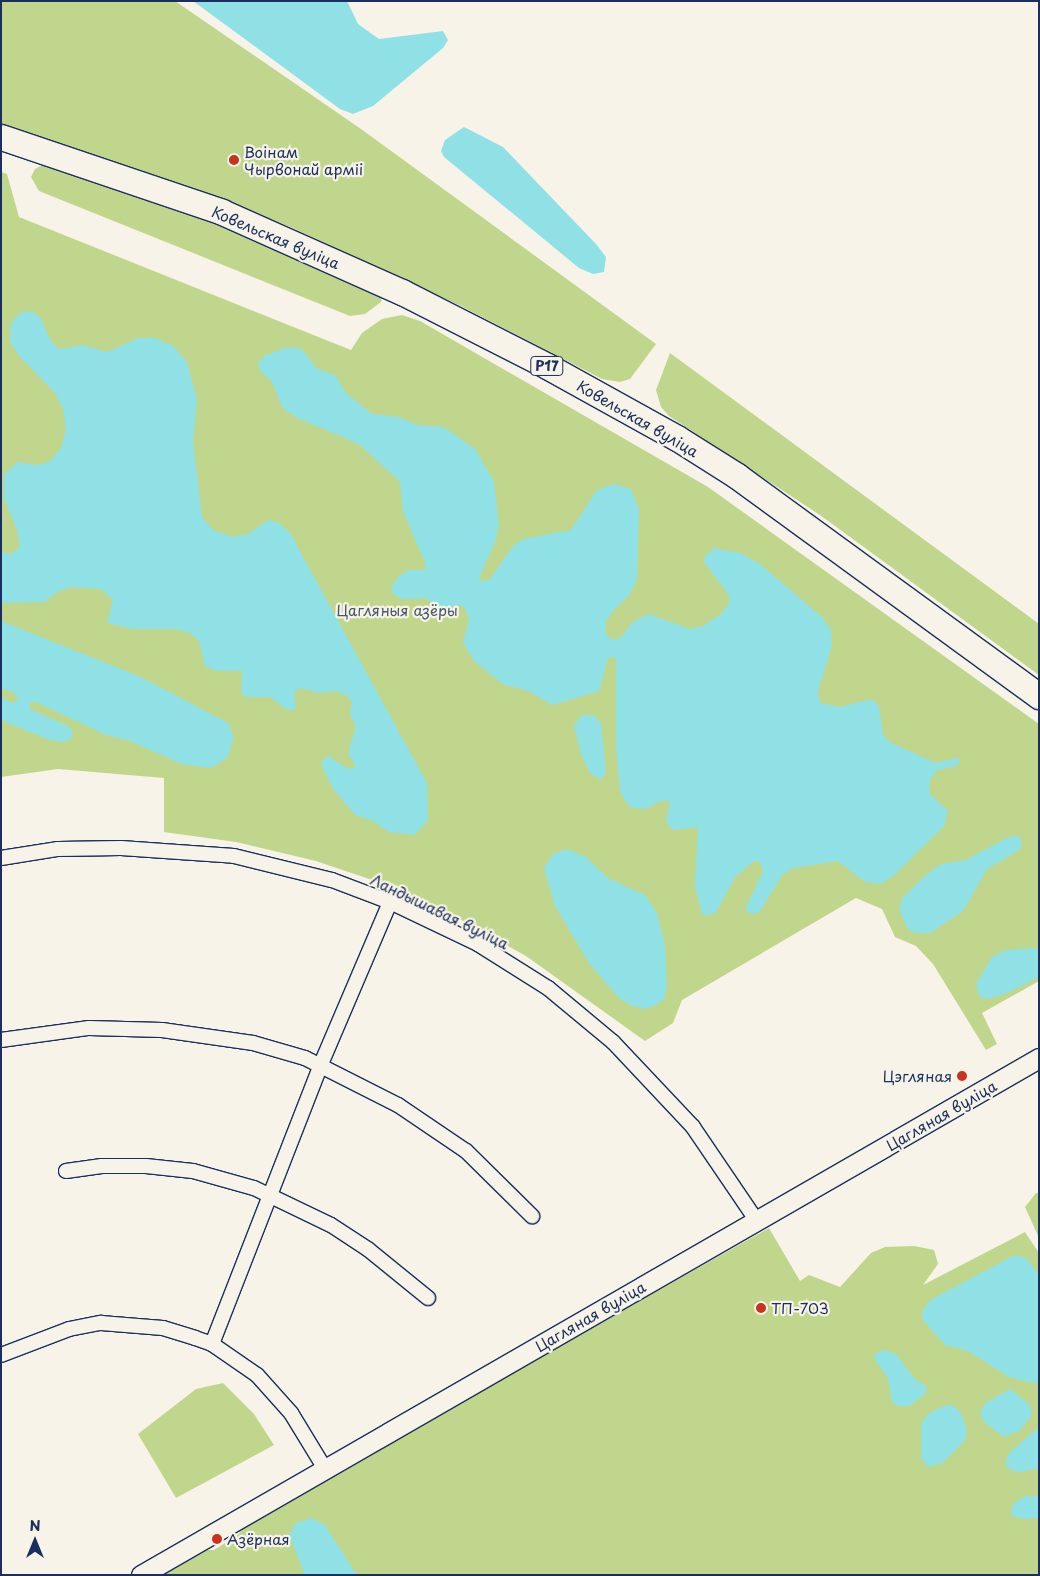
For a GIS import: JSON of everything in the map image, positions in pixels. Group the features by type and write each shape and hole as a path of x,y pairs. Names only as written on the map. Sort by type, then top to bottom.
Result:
{"highway":[{"name":"Ковельская вуліца","path":"1,136 161,190 263,230 402,292 555,371 677,438 737,476 1039,696"}],"street":[{"name":"Ландышавая вуліца","path":"1,858 58,850 121,848 234,856 332,880 390,902 500,957 548,988 613,1042 693,1127 757,1221"},
{"path":"212,1344 320,1064 390,902"},
{"path":"1,1040 89,1028 162,1030 253,1042 320,1064 398,1105 466,1151 532,1216"},
{"name":"Цагляная вуліца","path":"141,1575 324,1467 1039,1058"},
{"path":"66,1171 102,1166 193,1171 270,1194 331,1225 369,1250 428,1298"},
{"path":"2,1351 70,1329 101,1323 163,1328 212,1344 262,1382 291,1413 324,1467"}],"green space":[{"path":"1,1 175,1 361,129 656,344 630,379 620,382 602,379 459,305 288,226 158,176 1,126"},
{"path":"44,164 158,197 382,297 381,302 365,314 350,316 39,191 31,177 35,169"},
{"name":"Цагляныя азёры","path":"1,172 7,174 19,217 351,350 362,333 382,319 402,315 420,321 708,487 1039,724 1039,981 982,1013 997,1044 986,1050 933,964 916,946 895,937 882,909 856,898 682,1000 673,1023 645,1041 526,956 438,907 378,882 316,861 236,842 164,832 164,778 58,769 1,777"},
{"path":"670,353 1039,624 1039,675 820,515 669,416 661,407 656,390"},
{"path":"1036,1193 1039,1193 1039,1238 1025,1207"},
{"path":"769,1228 800,1281 809,1275 840,1287 871,1253 885,1247 914,1246 934,1250 938,1264 923,1285 1025,1232 1039,1253 1039,1575 158,1575 201,1550 214,1550 239,1534 245,1524"},
{"path":"223,1383 254,1414 274,1445 176,1498 138,1434 196,1389"}],"water":[{"path":"193,1 347,1 358,24 379,39 443,31 448,40 443,48 373,106 353,114 340,109"},
{"path":"464,127 503,147 596,244 606,257 604,272 593,274 579,268 444,157 441,151 445,140"},
{"path":"31,311 40,317 51,341 59,349 82,345 107,352 138,338 155,338 173,346 187,362 197,400 193,442 202,517 213,530 233,537 248,534 268,520 279,523 290,533 427,783 428,820 415,835 389,832 373,821 355,815 334,790 324,771 321,762 328,756 349,769 356,767 348,753 356,727 350,715 352,702 346,695 335,691 318,693 301,688 294,692 296,708 289,711 270,697 245,697 241,691 242,671 217,671 205,666 199,641 190,633 175,629 132,629 107,623 113,600 101,589 71,587 57,592 45,602 1,603 1,553 13,553 20,546 17,530 4,498 4,475 17,462 37,465 49,462 61,448 66,430 63,409 55,393 20,357 10,342 11,323 20,313"},
{"path":"287,347 302,349 316,368 335,375 346,393 372,414 399,417 418,425 444,427 476,450 494,482 499,525 495,542 479,578 483,582 490,579 513,546 523,539 571,530 597,490 614,484 631,489 639,509 637,580 629,595 612,612 605,623 606,634 612,640 620,638 634,621 649,614 690,629 703,626 721,614 730,601 728,594 704,562 705,556 714,548 740,553 760,564 823,618 831,630 832,645 818,691 820,703 840,707 871,699 879,706 883,735 891,743 936,763 956,758 961,760 958,765 936,771 929,782 930,794 948,811 944,826 894,875 881,884 865,882 838,861 794,868 783,874 760,911 754,914 747,912 746,907 763,871 760,862 754,861 735,877 716,912 707,916 702,914 695,886 698,827 673,830 666,822 670,801 660,801 646,809 633,808 627,804 620,791 616,747 616,657 608,658 599,691 553,705 526,690 504,685 474,661 463,642 469,620 464,606 455,605 443,612 426,598 402,599 392,593 392,585 400,575 409,570 424,570 426,565 403,511 400,482 359,444 297,418 282,407 272,382 259,369 258,364 264,356"},
{"path":"1,621 141,677 228,723 234,737 227,758 211,768 182,764 130,741 106,735 36,702 29,703 30,709 68,726 73,732 71,739 64,742 50,740 1,720 1,698 14,703 18,699 15,693 1,688"},
{"path":"581,715 594,715 601,724 606,771 601,780 590,773 581,754 574,726"},
{"path":"1019,836 1022,844 1019,850 987,869 963,911 930,933 915,933 908,929 900,912 901,899 927,874 941,864 966,860 1008,837"},
{"path":"567,849 586,857 608,878 645,895 657,913 665,945 667,988 664,999 655,1006 645,1009 632,1006 618,997 589,963 555,906 544,868 553,854"},
{"path":"1039,948 1039,977 1005,994 987,999 980,997 976,984 992,957 1005,950"},
{"path":"1015,1255 1026,1258 1039,1275 1039,1382 1034,1383 1009,1377 968,1351 945,1345 922,1319 923,1309 932,1299"},
{"path":"884,1350 896,1354 915,1379 927,1387 925,1394 909,1406 896,1406 892,1401 888,1378 874,1359 876,1353"},
{"path":"1010,1389 1029,1404 1032,1415 1020,1430 1004,1437 984,1422 980,1412 985,1403"},
{"path":"945,1405 954,1406 961,1413 967,1429 965,1440 942,1463 928,1467 921,1458 921,1424 928,1414"},
{"path":"1039,1427 1039,1468 1022,1472 1012,1471 1005,1464 1009,1453"},
{"path":"1026,1496 1039,1496 1039,1518 1023,1519 1011,1515 1013,1503"},
{"path":"310,1518 324,1524 357,1575 305,1575 289,1535 296,1523"}],"place":[{"name":"Воінам Чырвонай арміі","path":"234,160"},
{"name":"Цэгляная","path":"962,1076"},
{"name":"ТП-703","path":"761,1308"},
{"name":"Азёрная","path":"217,1539"}]}
